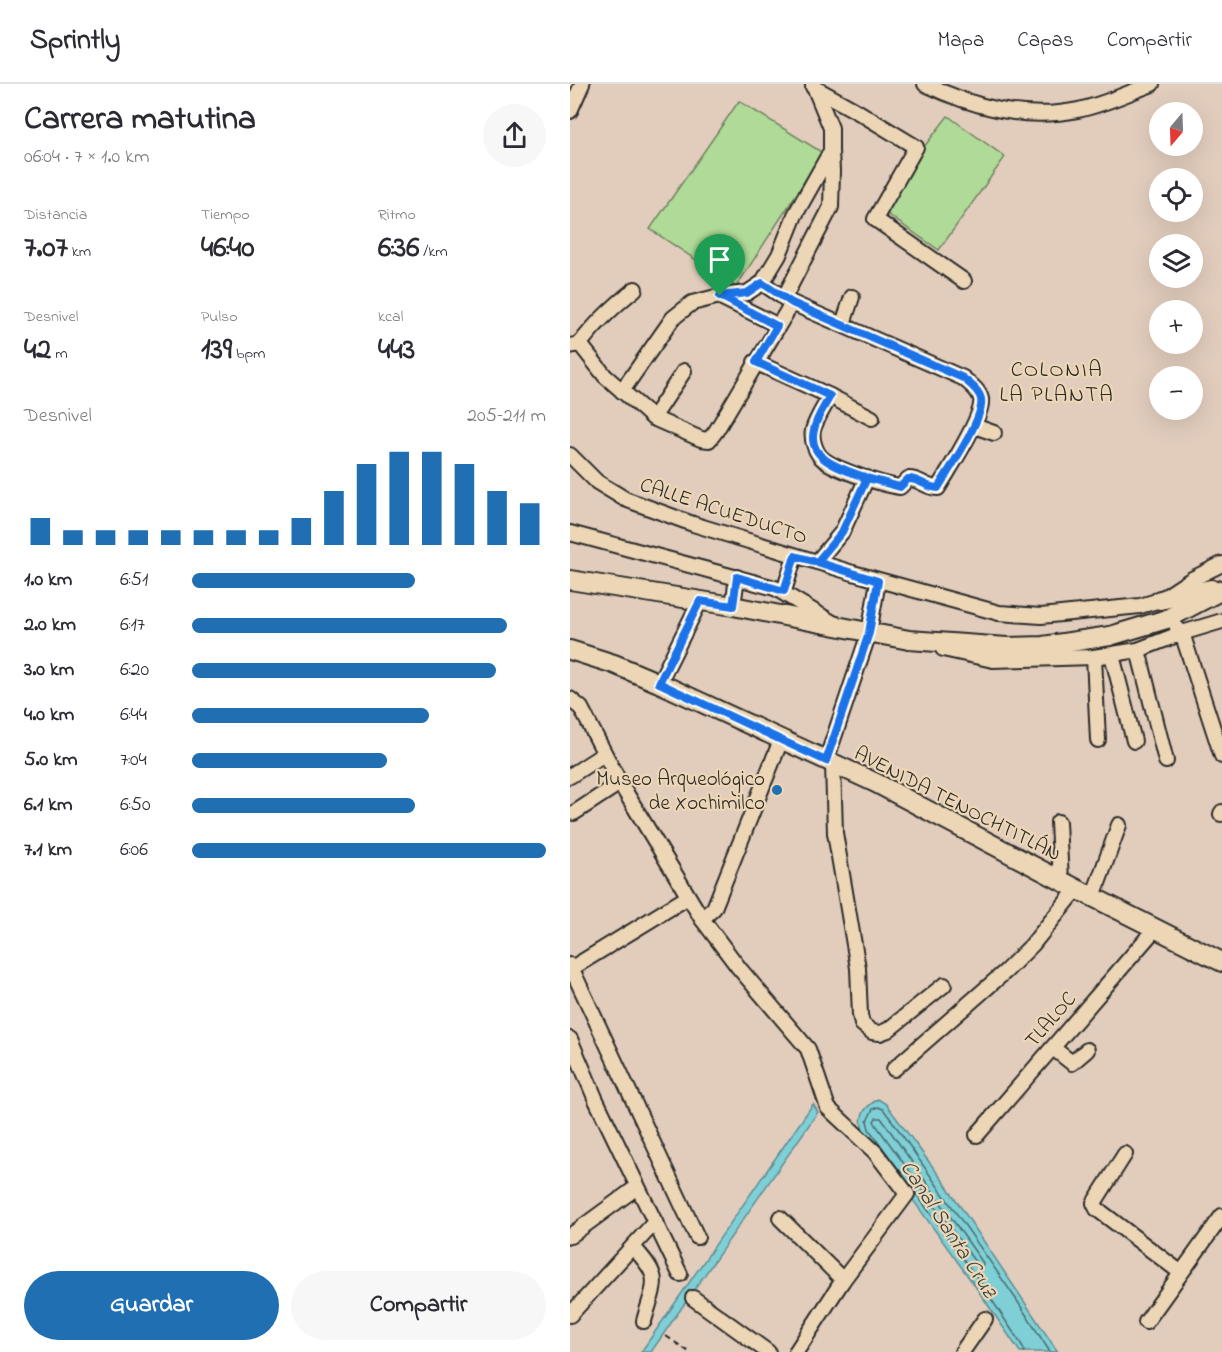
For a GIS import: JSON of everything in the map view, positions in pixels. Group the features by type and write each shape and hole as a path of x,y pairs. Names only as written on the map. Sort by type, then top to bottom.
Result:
{"main road":[{"path":"570,580 733,606 909,640 1007,646 1043,646 1110,636 1167,619 1222,589"},
{"path":"1160,600 1222,589"},
{"name":"AVENIDA TENOCHTITLÁN","path":"570,650 614,664 659,683 876,783 1222,962"}],"street":[{"path":"570,111 582,84"},
{"path":"926,84 963,101 1012,112 1041,114 1078,110 1152,84"},
{"path":"635,289 607,311 575,345 605,376 653,418 701,439 709,440 777,326 831,207 831,128 813,86"},
{"path":"813,86 916,147 875,219 964,281"},
{"path":"622,391 673,318 692,303 720,296 747,293 762,283 779,255 795,215 831,151"},
{"path":"762,283 788,301 963,378 975,388 981,398 976,422 938,488 931,488 915,478 908,479 900,487 867,478 824,460 814,443 813,430 830,396"},
{"path":"720,296 777,326"},
{"path":"843,324 852,297"},
{"path":"756,362 872,418"},
{"path":"653,418 684,370"},
{"path":"976,422 994,433"},
{"name":"CALLE ACUEDUCTO","path":"570,455 597,482 625,499 693,524 795,556 999,613 1041,616 1140,606 1160,600 1192,579 1222,564"},
{"path":"817,562 842,532 867,478"},
{"path":"570,533 784,591 837,626"},
{"path":"784,591 795,556"},
{"path":"733,606 737,577"},
{"path":"878,581 869,633 830,762 835,833 858,968 862,1024 872,1032 880,1033 888,1030 944,985"},
{"path":"659,683 700,601"},
{"path":"1167,619 1182,633 1222,756"},
{"path":"909,640 916,644 993,660 1094,657 1138,650 1222,621"},
{"path":"1138,650 1166,761"},
{"path":"1112,655 1134,741"},
{"path":"1094,657 1098,740"},
{"path":"570,699 581,708 620,783 702,919 739,968 808,1049 828,1108 875,1152 907,1194 857,1260 796,1352"},
{"path":"702,919 714,908 781,740"},
{"path":"570,776 604,754"},
{"path":"574,813 620,783"},
{"path":"1058,822 1077,889"},
{"path":"894,1069 1006,971 1032,945 1077,889 1119,825"},
{"path":"688,897 571,967 697,1237"},
{"name":"TLALOC","path":"976,1135 1155,929"},
{"path":"570,1039 575,1066 656,1222 680,1274"},
{"path":"1053,1048 1072,1063 1087,1050"},
{"path":"1125,1154 1094,1203 1097,1209 1180,1272"},
{"path":"570,1236 638,1187"},
{"path":"1146,1322 1222,1216"},
{"path":"780,1218 843,1280"},
{"path":"570,1315 656,1222"},
{"path":"633,1247 649,1263 655,1277 644,1321"},
{"path":"693,1298 768,1352"},
{"path":"962,1352 985,1319"}],"path":[{"path":"666,1336 689,1352"}],"green space":[{"path":"739,101 823,153 736,287 650,229"},
{"path":"948,116 1005,157 939,250 877,207"}],"water":[{"name":"Canal Santa Cruz","path":"878,1099 886,1104 944,1182 1058,1352 1020,1352 864,1132 861,1121 863,1113"},
{"path":"813,1104 818,1112 651,1352 641,1352"}],"place":[{"name":"Museo Arqueológico de Xochimilco","path":"777,790"}],"district":[{"name":"COLONIA LA PLANTA","path":"1057,380"}],"route":[{"path":"720,296 747,293 762,283 792,303 963,378 975,388 981,398 978,418 938,488 931,488 915,478 908,479 900,487 867,478 842,532 817,562 878,581 869,633 826,761 659,683 700,601 733,606 737,577 784,591 795,556 817,562 842,532 867,478 824,460 818,453 813,430 830,396 756,362 777,326 720,296"}]}
